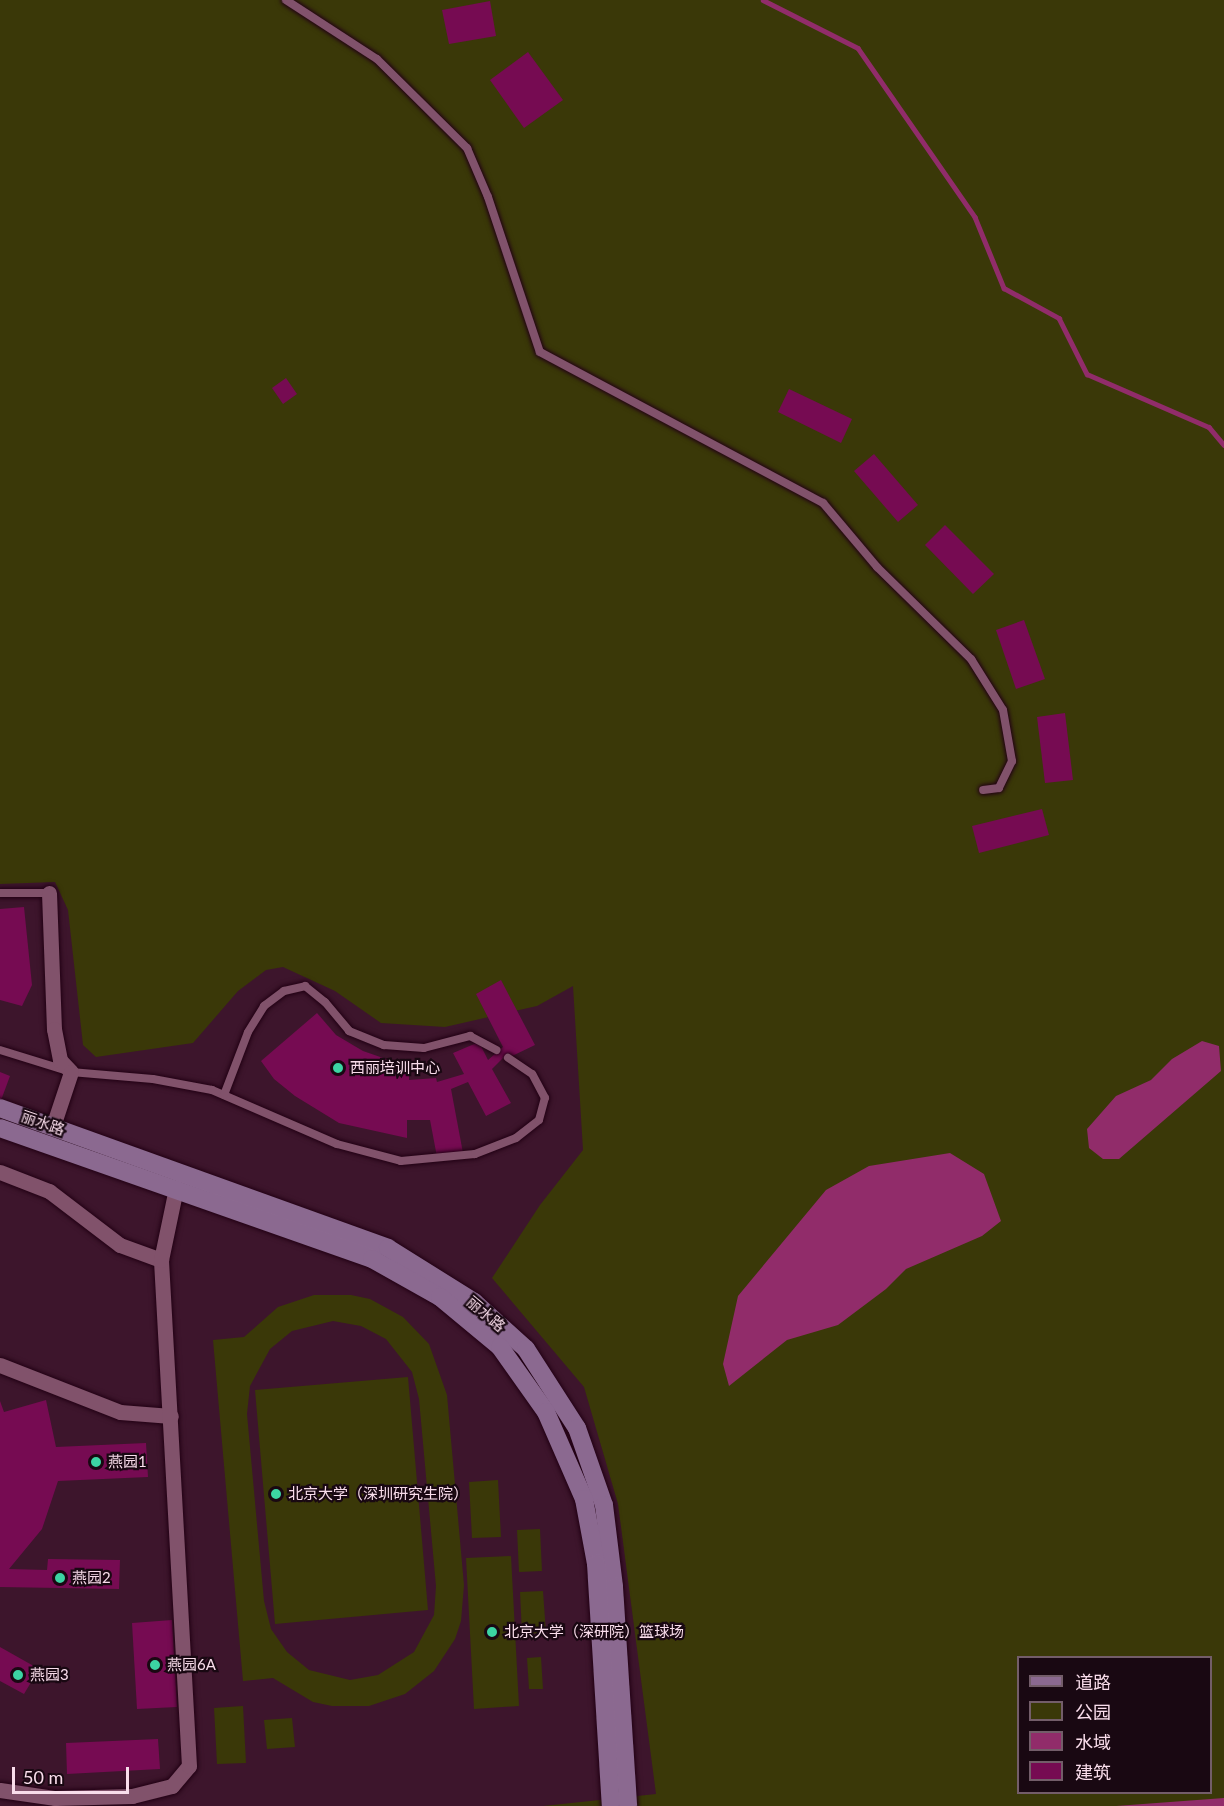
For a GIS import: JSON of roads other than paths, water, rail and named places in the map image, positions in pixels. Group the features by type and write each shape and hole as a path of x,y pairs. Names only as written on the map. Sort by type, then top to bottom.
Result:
{"main road":[{"name":"丽水路","path":"0,1108 388,1248 466,1296 526,1349 577,1428 604,1505 614,1587 619,1801"},
{"name":"丽水路","path":"0,1128 329,1241 394,1270 461,1311 517,1368 567,1453 590,1521 619,1801"}],"street":[{"path":"49,893 54,1029 60,1060 70,1072 53,1126"},
{"path":"0,1172 50,1191 120,1245 161,1260"},
{"path":"0,1790 55,1798 132,1796 172,1786 189,1766 161,1260 176,1188"},
{"path":"0,1365 120,1412 171,1416"}],"lane":[{"path":"286,0 377,59 467,148 488,197 540,352 823,503 877,567 971,659 1003,710 1012,762 999,788 983,790"},
{"path":"0,893 49,893"},
{"path":"224,1095 248,1032 264,1006 284,991 305,986 326,1002 349,1031 384,1045 424,1048 470,1036 496,1050"},
{"path":"0,1050 70,1072 153,1079 224,1095 337,1144 401,1161 474,1154 516,1138 539,1120 545,1098 532,1074 508,1058"}],"water":[{"path":"1202,1041 1219,1046 1221,1071 1119,1159 1103,1159 1089,1148 1087,1129 1116,1096 1151,1080 1172,1059"},
{"path":"950,1153 984,1174 1001,1221 982,1236 906,1269 886,1289 838,1325 787,1340 729,1386 723,1364 738,1296 826,1190 869,1166"},
{"path":"1224,1798 1224,1806 1116,1806"}],"waterway":[{"path":"763,0 858,48 975,217 1004,288 1059,318 1087,374 1209,427 1224,445"}],"place":[{"name":"西丽培训中心","path":"338,1068"},
{"name":"燕园1","path":"96,1462"},
{"name":"北京大学（深圳研究生院）","path":"276,1494"},
{"name":"燕园2","path":"60,1578"},
{"name":"北京大学（深研院）篮球场","path":"492,1632"},
{"name":"燕园6A","path":"155,1665"},
{"name":"燕园3","path":"18,1675"}]}
